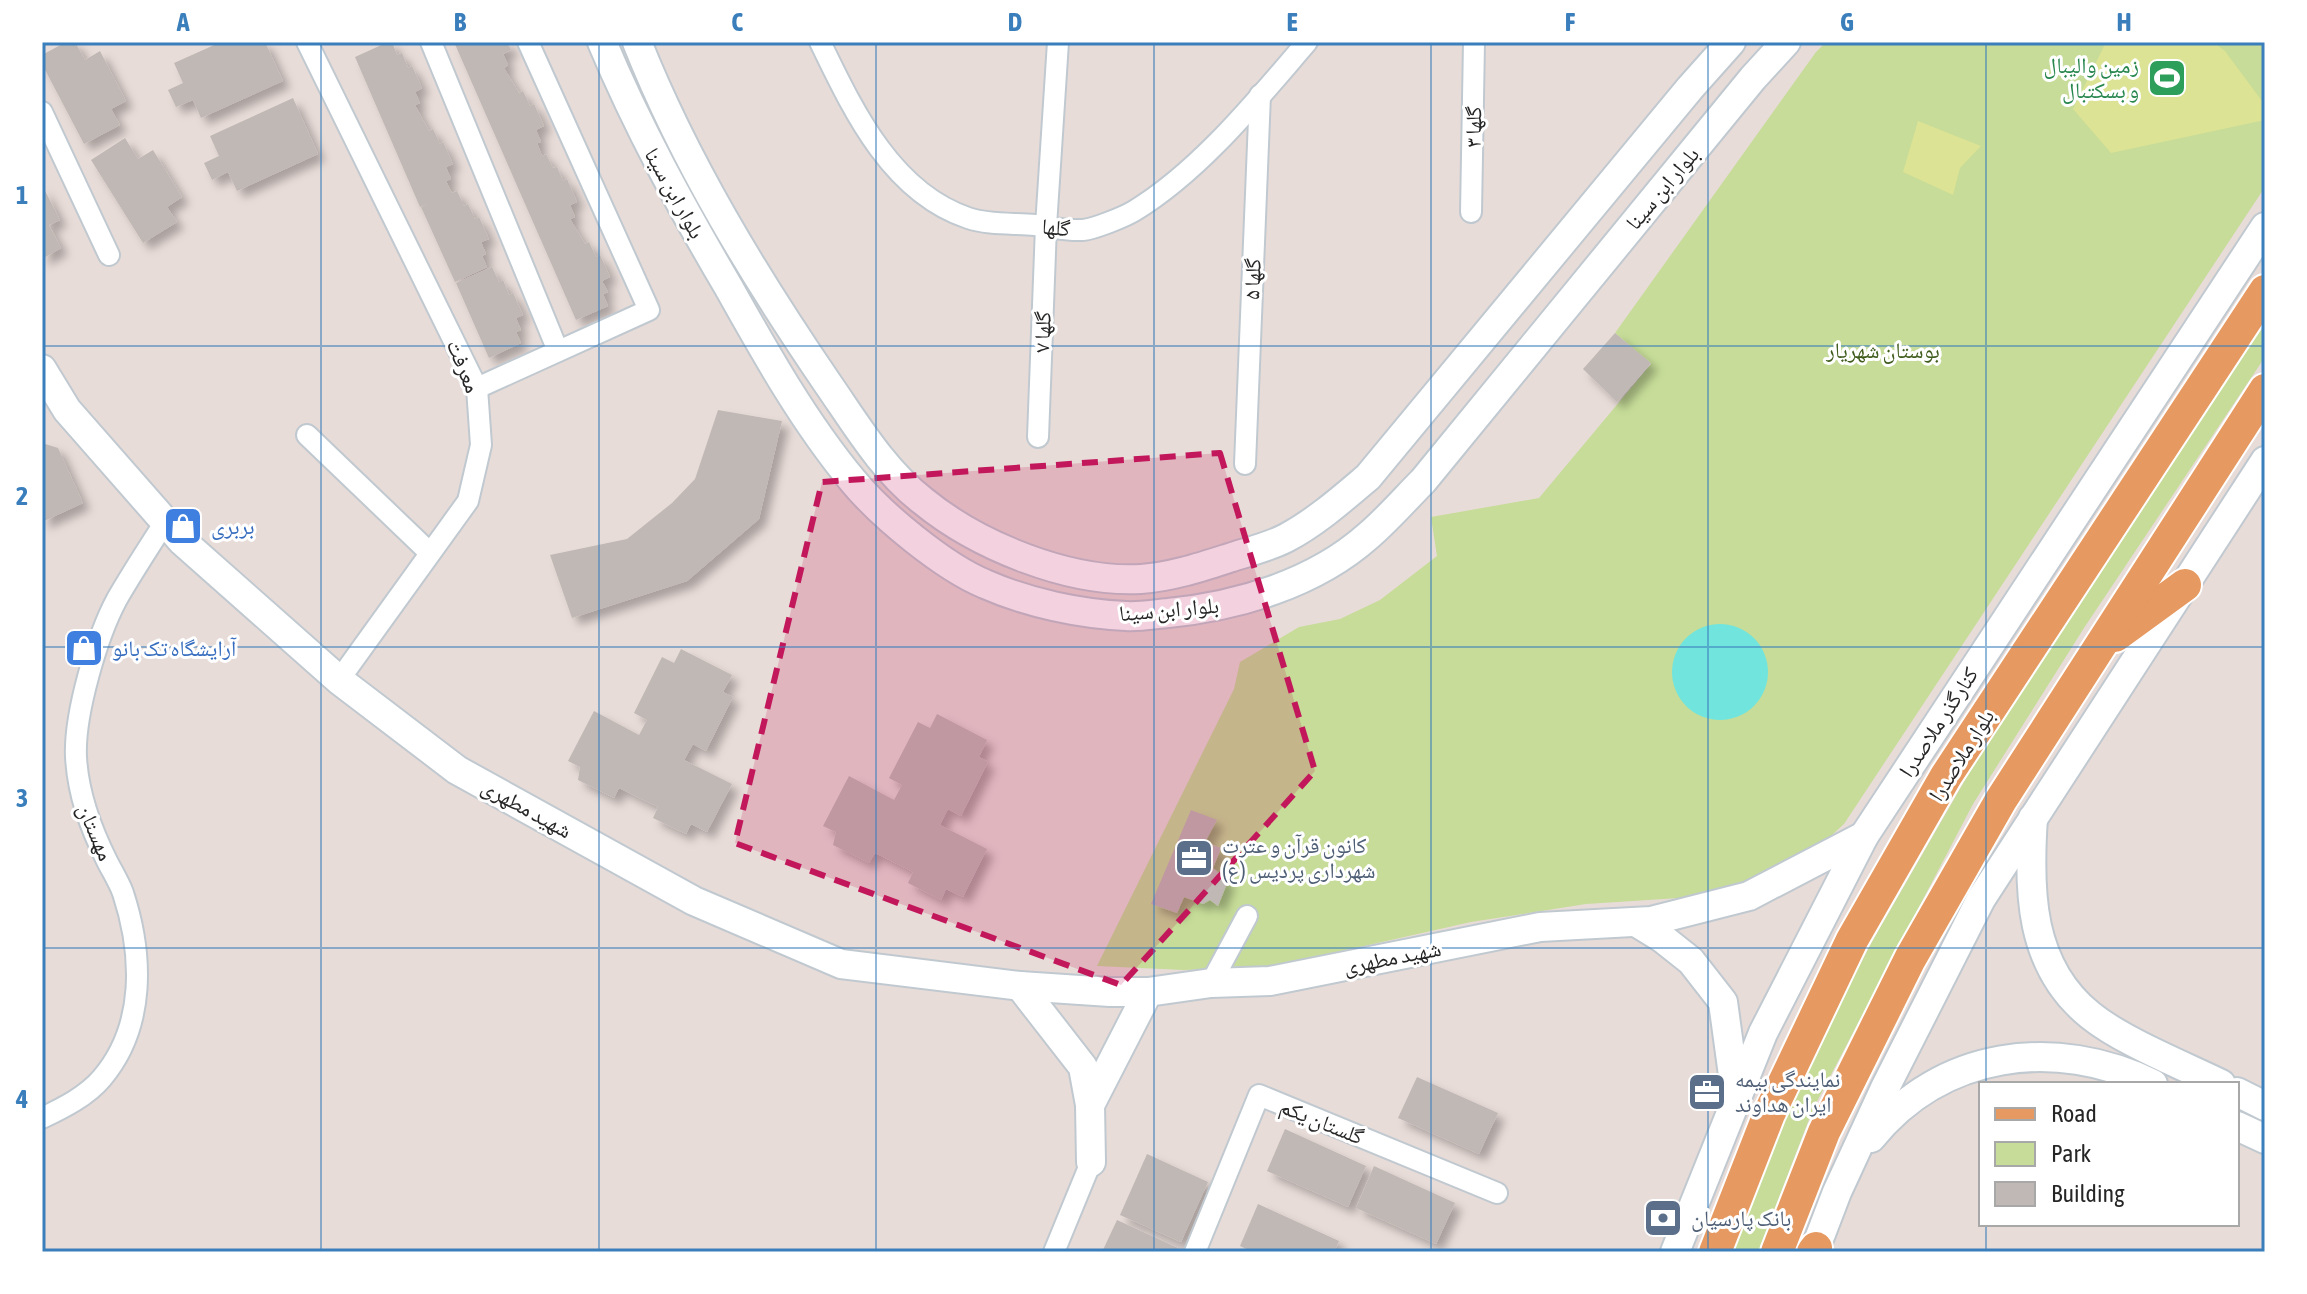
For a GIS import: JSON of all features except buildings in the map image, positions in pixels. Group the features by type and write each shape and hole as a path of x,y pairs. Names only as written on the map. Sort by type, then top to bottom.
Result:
{"main road":[{"name":"بلوار ابن سینا","path":"602,42 630,110 676,198 771,362 854,482 896,523 948,562 984,584 1036,601 1128,617 1203,609 1247,600 1329,563 1367,538 1423,481 1753,78 1786,42"},
{"name":"بلوار ابن سینا","path":"637,42 677,133 725,219 798,341 884,464 923,502 1001,549 1068,570 1097,576 1141,579 1186,571 1284,539 1330,510 1368,477 1731,42"},
{"name":"کنارگذر ملاصدرا","path":"1675,1252 1763,1033 1864,836 2265,227"},
{"name":"بلوار ملاصدرا","path":"1715,1252 1769,1114 1852,940 1946,776 2265,291"},
{"path":"2202,322 2232,341"},
{"name":"شهید مطهری","path":"42,369 67,410 182,541 339,680 457,770 694,901 841,964 1020,986 1110,992 1148,992 1211,983 1270,981 1540,927 1664,918 1749,896 1864,836"},
{"path":"1777,1252 1824,1132 1910,959 2001,800 2265,390"},
{"path":"1815,1251 1851,1163 1913,1031 1981,899 2265,461"},
{"path":"2051,549 2081,570"},
{"path":"2094,653 2185,585"},
{"path":"2033,815 2031,900 2035,927 2055,976 2091,1016 2121,1035 2217,1082"},
{"path":"1636,922 1691,961 1723,1002 1736,1098"},
{"path":"1020,986 1083,1067 1090,1105 1091,1162"},
{"path":"1090,1105 1148,992"},
{"path":"1851,1163 1908,1099 1978,1064 2043,1056 2073,1058 2102,1064 2148,1082"},
{"path":"2239,1093 2265,1106"}],"street":[{"name":"معرفت","path":"307,42 477,388 481,445 468,501 339,680"},
{"path":"431,42 558,351"},
{"path":"477,388 649,310 528,42"},
{"name":"گلها","path":"820,42 847,96 873,138 897,169 927,197 970,219 1084,230 1132,212 1177,180 1307,42"},
{"name":"گلها ۷","path":"1038,437 1046,226 1058,42"},
{"name":"گلها ۳","path":"1471,212 1474,42"},
{"name":"گلها ۵","path":"1245,464 1260,95"},
{"path":"42,112 109,255"},
{"path":"307,435 430,553"},
{"name":"مهستان","path":"42,1118 79,1098 102,1079 131,1028 137,996 133,927 122,890 94,833 80,795 76,754 80,711 94,658 115,602 165,522"},
{"path":"1211,983 1247,916"},
{"name":"گلستان یکم","path":"1195,1252 1259,1095 1497,1193"},
{"path":"1054,1252 1091,1162"}],"highlighted area":[{"path":"1220,453 1315,771 1121,985 735,843 822,482"}],"green space":[{"name":"بوستان شهریار","path":"1826,42 2265,42 2265,187 1844,824 1821,845 1726,895 1586,904 1471,922 1275,966 1184,970 1097,966 1234,689 1240,662 1299,627 1340,619 1380,600 1437,556 1431,517 1539,498 1651,364 1615,333"},
{"name":"زمین والیبال و بسکتبال","path":"2106,42 2213,42 2225,51 2265,105 2265,120 2111,153 2073,109"},
{"path":"1918,121 1981,146 1960,168 1953,195 1903,172"},
{"path":"2265,313 2265,357 2084,628 1973,804 1813,1109 1758,1252 1729,1252 1813,1054 1873,940 1991,735"}],"water":[{"path":"1711,624 1729,624 1747,632 1760,645 1768,663 1765,691 1747,712 1729,720 1711,720 1693,712 1680,699 1672,681 1672,663 1680,645 1693,632"}],"place":[{"name":"زمین والیبال و بسکتبال","path":"2167,78"},
{"name":"بربری","path":"183,526"},
{"name":"آرایشگاه تک بانو","path":"84,648"},
{"name":"کانون قرآن و عترت (ع) شهرداری پردیس","path":"1194,858"},
{"name":"نمایندگی بیمه ایران هداوند","path":"1707,1092"},
{"name":"بانک پارسیان","path":"1663,1218"}]}
